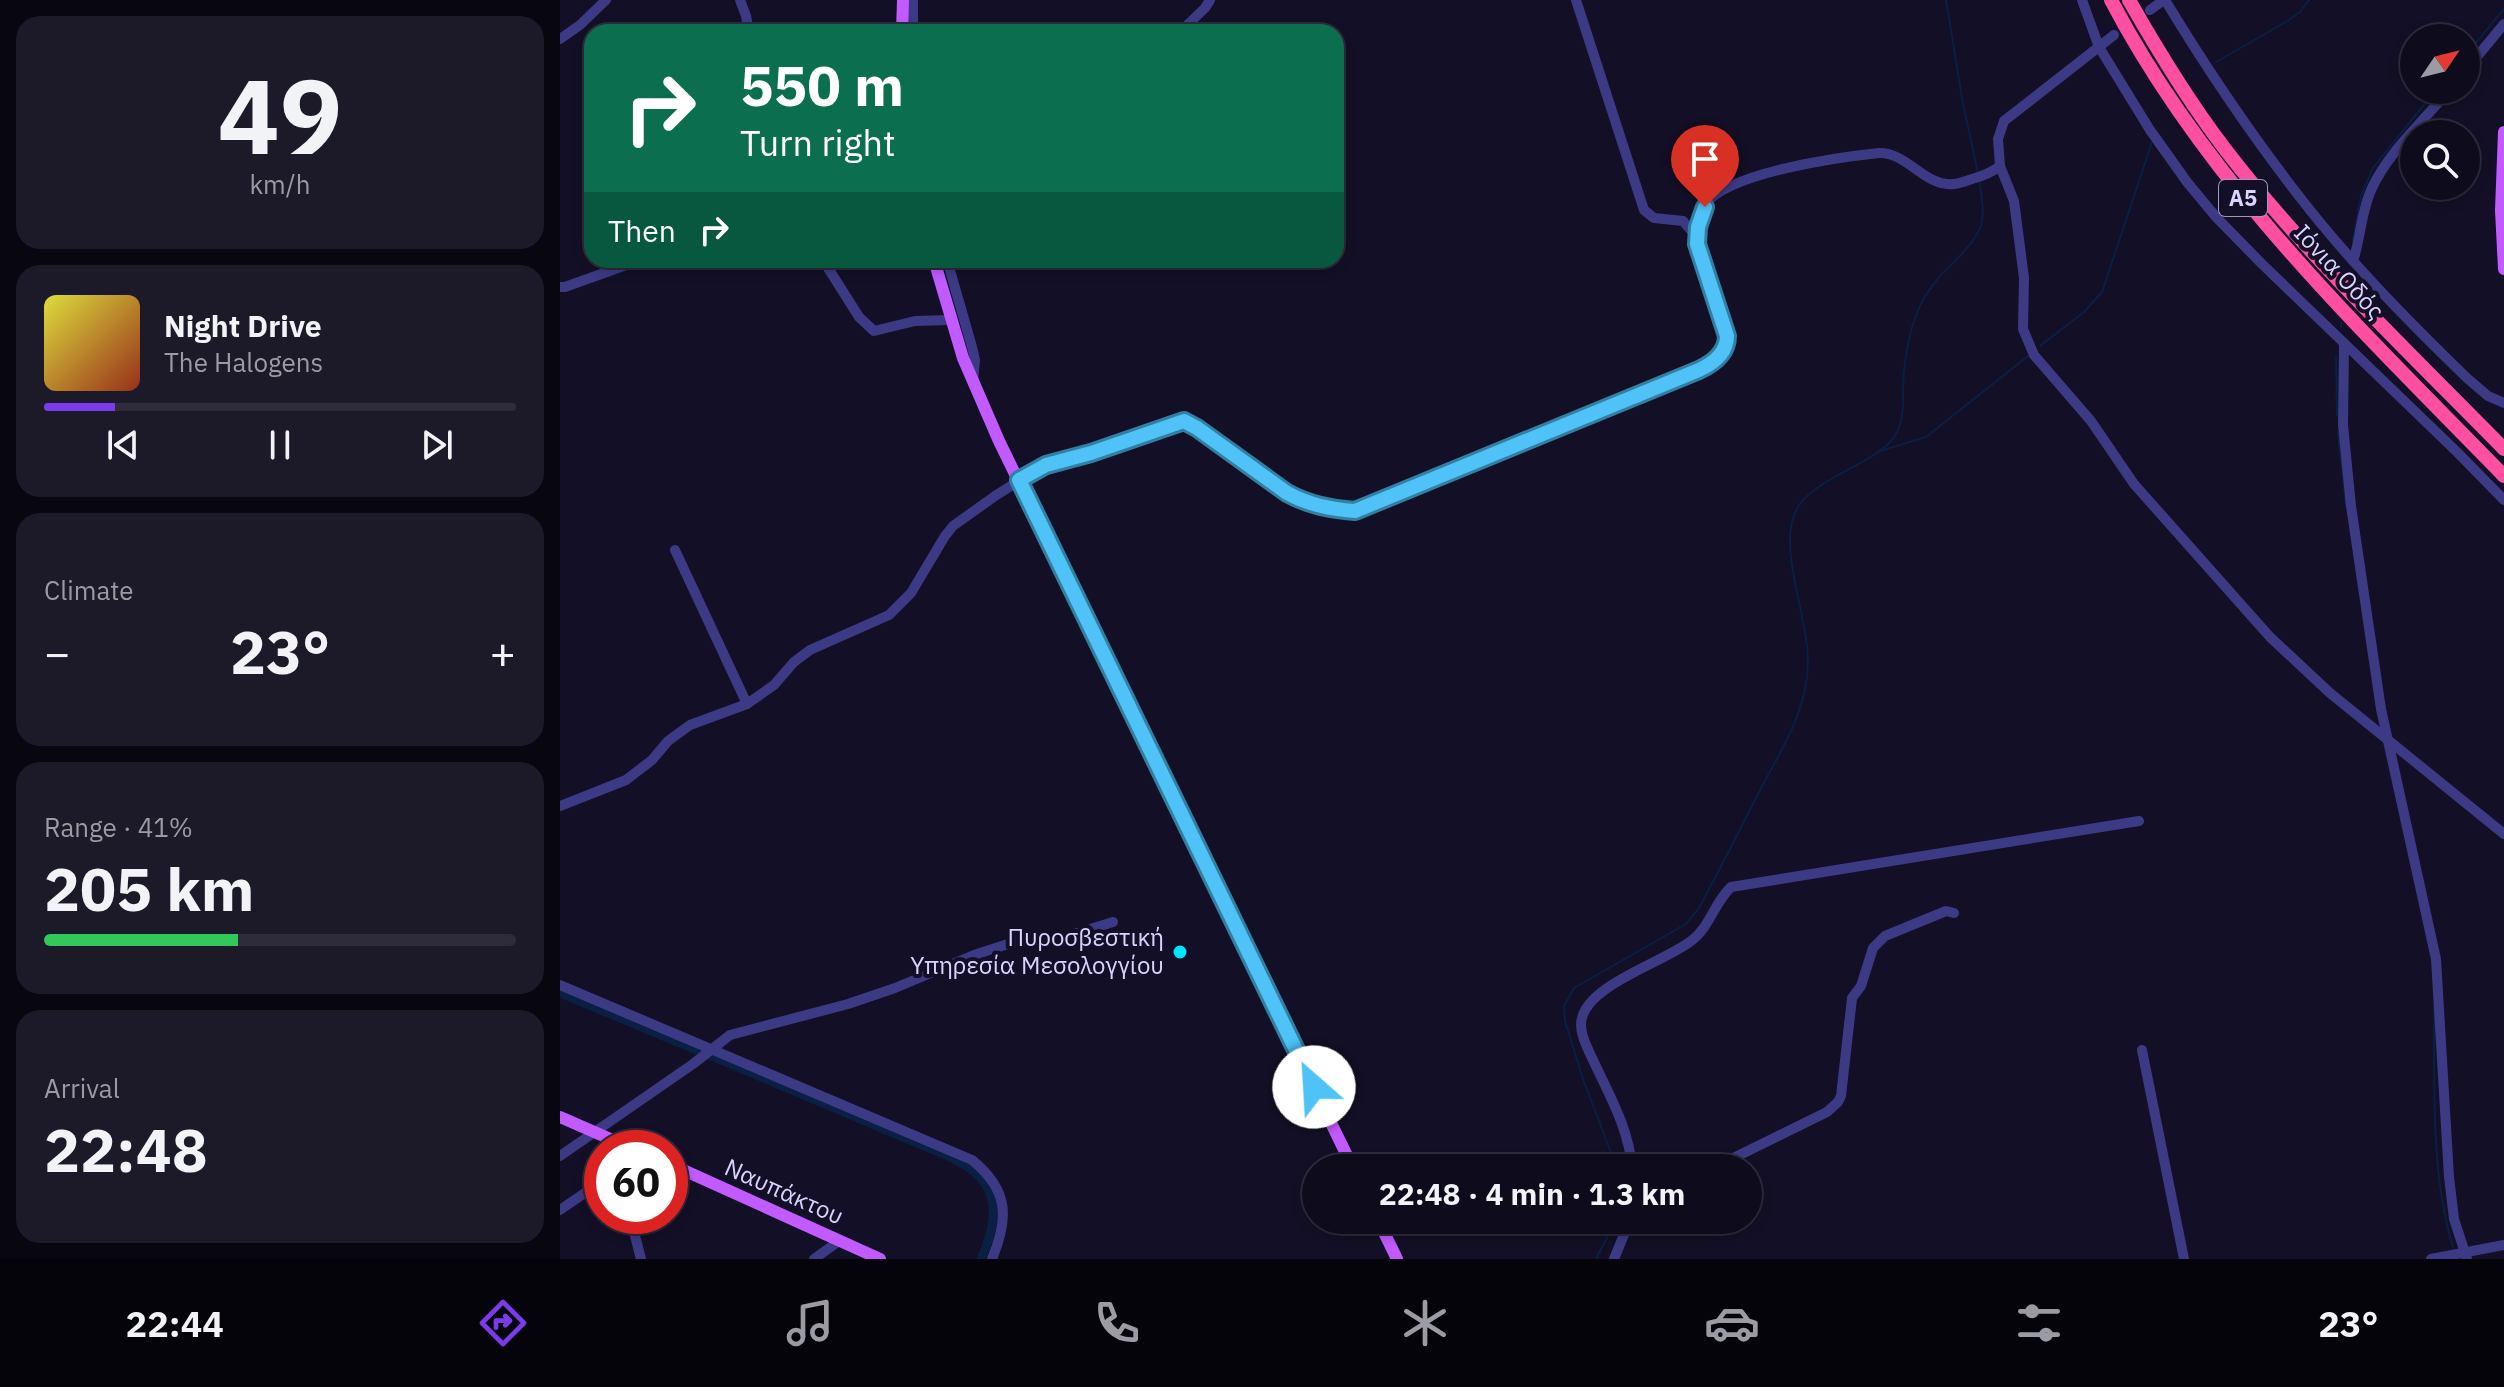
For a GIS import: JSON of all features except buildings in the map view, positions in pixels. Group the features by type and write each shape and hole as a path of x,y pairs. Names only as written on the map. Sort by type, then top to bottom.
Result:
{"highway":[{"name":"Ιόνια Οδός","path":"2111,0 2197,137 2252,210 2338,305 2504,476"},
{"name":"Ιόνια Οδός","path":"2129,0 2186,94 2252,183 2344,285 2504,449"}],"main road":[{"path":"902,24 903,0"},
{"path":"2504,132 2501,164 2504,263"},
{"path":"936,268 950,320 999,441 1346,1154"},
{"path":"560,1117 588,1130"},
{"name":"Ναυπάκτου","path":"688,1172 880,1259"},
{"path":"1385,1234 1397,1259"}],"street":[{"path":"560,39 585,21 606,0"},
{"path":"740,0 748,24"},
{"path":"913,0 913,24"},
{"path":"1188,24 1210,0"},
{"path":"560,806 626,780 682,730 747,704 774,685 794,662 810,650 883,619 897,609 924,575 949,531 1019,480 1046,465 1184,421 1287,493 1326,508 1355,511 1699,370 1720,356 1727,344 1727,336 1696,236 1680,219 1654,218 1644,210 1576,0"},
{"path":"2082,0 2099,47 2150,130 2216,217 2504,500"},
{"path":"2150,10 2164,0 2267,153 2353,261 2468,379 2488,396 2504,403"},
{"path":"2480,53 2504,24"},
{"path":"2114,35 2004,121 1998,139 2000,166 2014,201 2024,278 2023,329 2034,355 2091,421 2134,484 2270,637 2330,693 2504,834"},
{"path":"2353,261 2363,212 2376,181 2437,104"},
{"path":"1696,236 1705,205 1717,195 1739,183 1794,167 1887,153 1946,184 1985,175 2000,166"},
{"path":"560,287 618,268"},
{"path":"828,268 859,317 874,331 915,321 950,320"},
{"path":"949,268 975,360 973,382"},
{"path":"2344,343 2346,468 2372,656 2436,959 2449,1177 2454,1219 2465,1256"},
{"path":"675,550 747,704"},
{"path":"1631,1154 1625,1132 1586,1044 1581,1028 1582,1017 1587,1005 1608,989 1693,940 1731,887 2139,821"},
{"path":"1742,1154 1827,1112 1838,1102 1852,998 1861,986 1873,948 1885,936 1946,911 1954,913"},
{"path":"599,1130 730,1035 860,1000 1014,942 1058,939 1113,922"},
{"path":"560,985 972,1160 984,1171 1002,1204 1003,1228 992,1259"},
{"path":"2142,1050 2184,1259"},
{"path":"560,1156 584,1140"},
{"path":"560,1210 584,1194"},
{"path":"635,1234 641,1259"},
{"path":"1614,1259 1624,1234"},
{"path":"814,1259 839,1241"},
{"path":"2431,1259 2465,1256 2504,1245"}],"waterway":[{"path":"1946,0 1978,173"},
{"path":"2216,62 2289,20 2309,0"},
{"path":"2480,38 2504,9"},
{"path":"2353,240 2361,196 2373,168 2425,104"},
{"path":"2040,346 2084,312 2102,292 2152,142"},
{"path":"1612,1154 1584,1082 1565,1021 1564,1006 1574,988 1686,924 1699,908 1785,744 1804,696 1808,661 1791,561 1792,522 1798,507 1816,488 1881,450 1896,433 1902,417 1903,380 1915,318 1933,285 1978,233 1983,214 1980,183"},
{"path":"2341,322 2341,327"},
{"path":"1877,452 1926,437 2028,356"},
{"path":"2336,358 2337,415"},
{"path":"2338,432 2346,506"},
{"path":"560,993 697,1050"},
{"path":"2434,1008 2437,1159 2453,1247"},
{"path":"707,1054 965,1165 978,1175 992,1198 992,1226 981,1259"},
{"path":"1596,1259 1609,1234"}],"place":[{"name":"Πυροσβεστική Υπηρεσία Μεσολογγίου","path":"1180,952"}],"route":[{"path":"1314,1087 1019,480 1046,465 1184,421 1287,493 1326,508 1355,511 1699,370 1720,356 1727,344 1727,336 1696,236 1705,207"}]}
